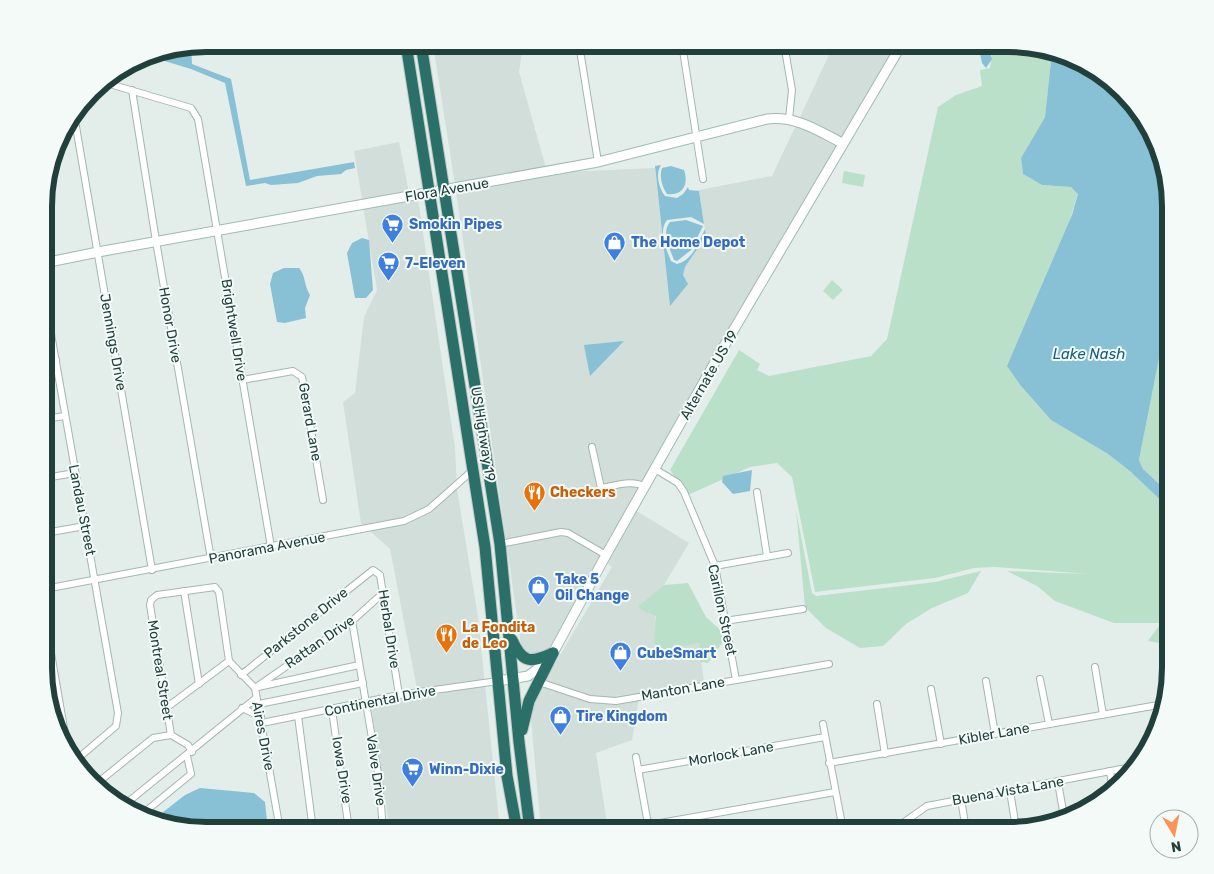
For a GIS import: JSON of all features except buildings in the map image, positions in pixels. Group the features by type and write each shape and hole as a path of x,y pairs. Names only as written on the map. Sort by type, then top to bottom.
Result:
{"highway":[{"name":"US Highway 19","path":"407,53 489,578 507,776 516,821"},
{"name":"US Highway 19","path":"421,53 486,447 503,565 519,742 529,821"},
{"path":"461,393 469,408 476,442 480,447 486,447"},
{"path":"473,470 478,471 485,478 494,536 503,565"},
{"path":"510,636 517,651 525,659 537,660 553,653"},
{"path":"519,742 527,707 553,653"}],"street":[{"path":"581,53 598,162"},
{"path":"683,53 703,179"},
{"path":"786,53 792,90 789,118"},
{"name":"Alternate US 19","path":"498,681 533,673 553,653 645,486 842,143 897,53"},
{"path":"113,85 132,90"},
{"name":"Brightwell Drive","path":"132,90 191,108 196,112 218,230 271,547"},
{"name":"Honor Drive","path":"132,90 211,558"},
{"name":"Flora Avenue","path":"52,262 156,241 598,162 767,119 789,118 798,120 842,143"},
{"name":"Jennings Drive","path":"76,125 152,570"},
{"name":"Landau Street","path":"52,340 118,720 116,726 106,736 81,756"},
{"name":"Gerard Lane","path":"242,380 293,371 302,377 323,500"},
{"path":"52,419 65,416"},
{"path":"592,447 601,488 631,482 638,482 645,486"},
{"name":"Carillon Street","path":"655,469 678,483 684,492 715,566 736,680"},
{"name":"Panorama Avenue","path":"53,588 404,521 429,509 473,470"},
{"path":"53,477 75,473"},
{"path":"757,492 767,556"},
{"path":"53,532 85,526"},
{"path":"500,544 561,532 568,533 606,555"},
{"path":"715,566 788,552"},
{"name":"Herbal Drive","path":"370,570 376,571 380,575 399,695"},
{"name":"Parkstone Drive","path":"241,675 370,570"},
{"path":"166,708 200,684 229,661 219,592 211,586 184,591 200,684"},
{"name":"Montreal Street","path":"171,735 150,605 157,595 184,591"},
{"name":"Rattan Drive","path":"255,688 352,621 383,593"},
{"path":"725,621 803,609"},
{"name":"Valve Drive","path":"352,621 379,779 382,821"},
{"name":"Aires Drive","path":"229,661 255,688 278,821"},
{"path":"53,664 64,727"},
{"name":"Manton Lane","path":"539,682 590,699 605,701 829,664"},
{"path":"255,688 359,665"},
{"path":"1095,667 1103,715"},
{"path":"1040,679 1049,724"},
{"name":"Continental Drive","path":"261,720 332,710 399,695 498,681"},
{"path":"986,681 995,734"},
{"path":"129,801 189,754 242,708 257,701 362,683"},
{"path":"931,689 941,744"},
{"path":"876,704 886,754"},
{"name":"Kibler Lane","path":"829,763 1157,705"},
{"path":"242,708 261,720"},
{"name":"Iowa Drive","path":"332,710 349,821"},
{"path":"298,716 312,821"},
{"path":"823,724 841,822"},
{"path":"102,779 153,738 171,735 188,745 191,774 147,810"},
{"name":"Morlock Lane","path":"638,770 825,737"},
{"path":"636,757 648,822"},
{"name":"Buena Vista Lane","path":"907,822 927,806 1123,769"},
{"path":"1110,771 1111,780"},
{"path":"1058,782 1063,811"},
{"path":"1010,791 1015,821"},
{"path":"682,822 835,792"},
{"path":"961,799 965,822"}],"shaded area":[{"path":"434,53 522,53 519,72 546,168 455,185"},
{"path":"830,53 893,53 841,139 800,117"},
{"path":"797,123 838,144 603,553 551,651 537,657 522,652 456,191 562,172 655,168 670,305 685,267 706,236 699,191 694,191 772,176"},
{"path":"399,142 409,193 417,192 455,448 457,489 478,617 499,821 389,821 370,698 417,689 390,549 361,523 343,402 355,393 364,317 377,290 354,151"},
{"path":"635,510 689,543 664,585 638,606 654,614 657,624 654,641 660,651 699,643 704,682 639,697 609,695 639,698 632,740 596,753 607,822 540,821 530,708 551,668 612,567 607,563 588,598"}],"green space":[{"path":"991,53 1018,53 1038,55 1051,59 1045,117 1021,158 1023,174 1042,185 1071,187 1078,193 1021,386 1051,420 1108,454 1130,470 1161,500 1161,623 1114,623 1055,601 1037,586 1007,571 1089,574 995,567 974,568 935,578 815,592 792,477 777,463 750,467 688,495 670,470 739,350 760,364 757,370 769,376 871,356 887,339 938,107 956,95 982,86 980,70 990,68"},
{"path":"844,171 865,175 863,187 842,183"},
{"path":"832,280 843,290 833,300 823,291"},
{"path":"1161,347 1161,486 1143,469 1139,460"},
{"path":"796,510 812,593 816,596 935,582 981,571 968,593 932,608 906,624 883,646 860,648 826,628 805,607"},
{"path":"688,583 706,617 727,636 708,663 701,662 699,643 664,651 657,649 654,641 656,617 643,611 638,606 664,585"},
{"path":"1161,623 1161,643 1148,641"}],"water":[{"path":"191,53 192,64 231,79 250,180 354,162 355,168 346,170 341,174 317,176 298,183 271,185 265,183 246,186 225,83 191,69 161,60 176,55"},
{"path":"980,53 990,53 992,59 986,68 982,63"},
{"name":"Lake Nash","path":"1051,59 1085,73 1116,98 1136,121 1146,138 1156,166 1161,196 1161,348 1139,460 1143,469 1161,486 1161,500 1130,471 1108,454 1051,420 1021,386 1007,366 1072,215 1078,194 1071,187 1042,185 1023,174 1021,158 1045,117"},
{"path":"661,165 658,173 659,181 665,196 677,198 688,187 689,190 699,191 704,224 691,217 667,220 664,224 663,235 671,261 677,264 683,262 691,255 705,229 706,236 685,267 683,275 688,284 670,306 655,166"},
{"path":"671,166 684,170 686,180 681,191 667,194 662,181 661,171 662,168"},
{"path":"686,220 703,226 691,250 677,261 674,260 666,236 667,226 670,222"},
{"path":"362,238 369,240 373,290 366,298 355,298 347,253 352,243"},
{"path":"284,268 299,268 310,295 305,308 306,318 285,323 277,322 270,284 273,273"},
{"path":"624,341 590,376 584,345"},
{"path":"752,470 750,491 733,494 722,482 723,476"},
{"path":"200,788 254,793 265,802 267,821 196,821 176,819 160,814 185,795"}],"place":[{"name":"Smokin Pipes","path":"393,243"},
{"name":"The Home Depot","path":"615,261"},
{"name":"7-Eleven","path":"389,282"},
{"name":"Checkers","path":"534,511"},
{"name":"Take 5 Oil Change","path":"539,606"},
{"name":"La Fondita de Leo","path":"446,654"},
{"name":"CubeSmart","path":"621,672"},
{"name":"Tire Kingdom","path":"560,735"},
{"name":"Winn-Dixie","path":"413,788"}]}
